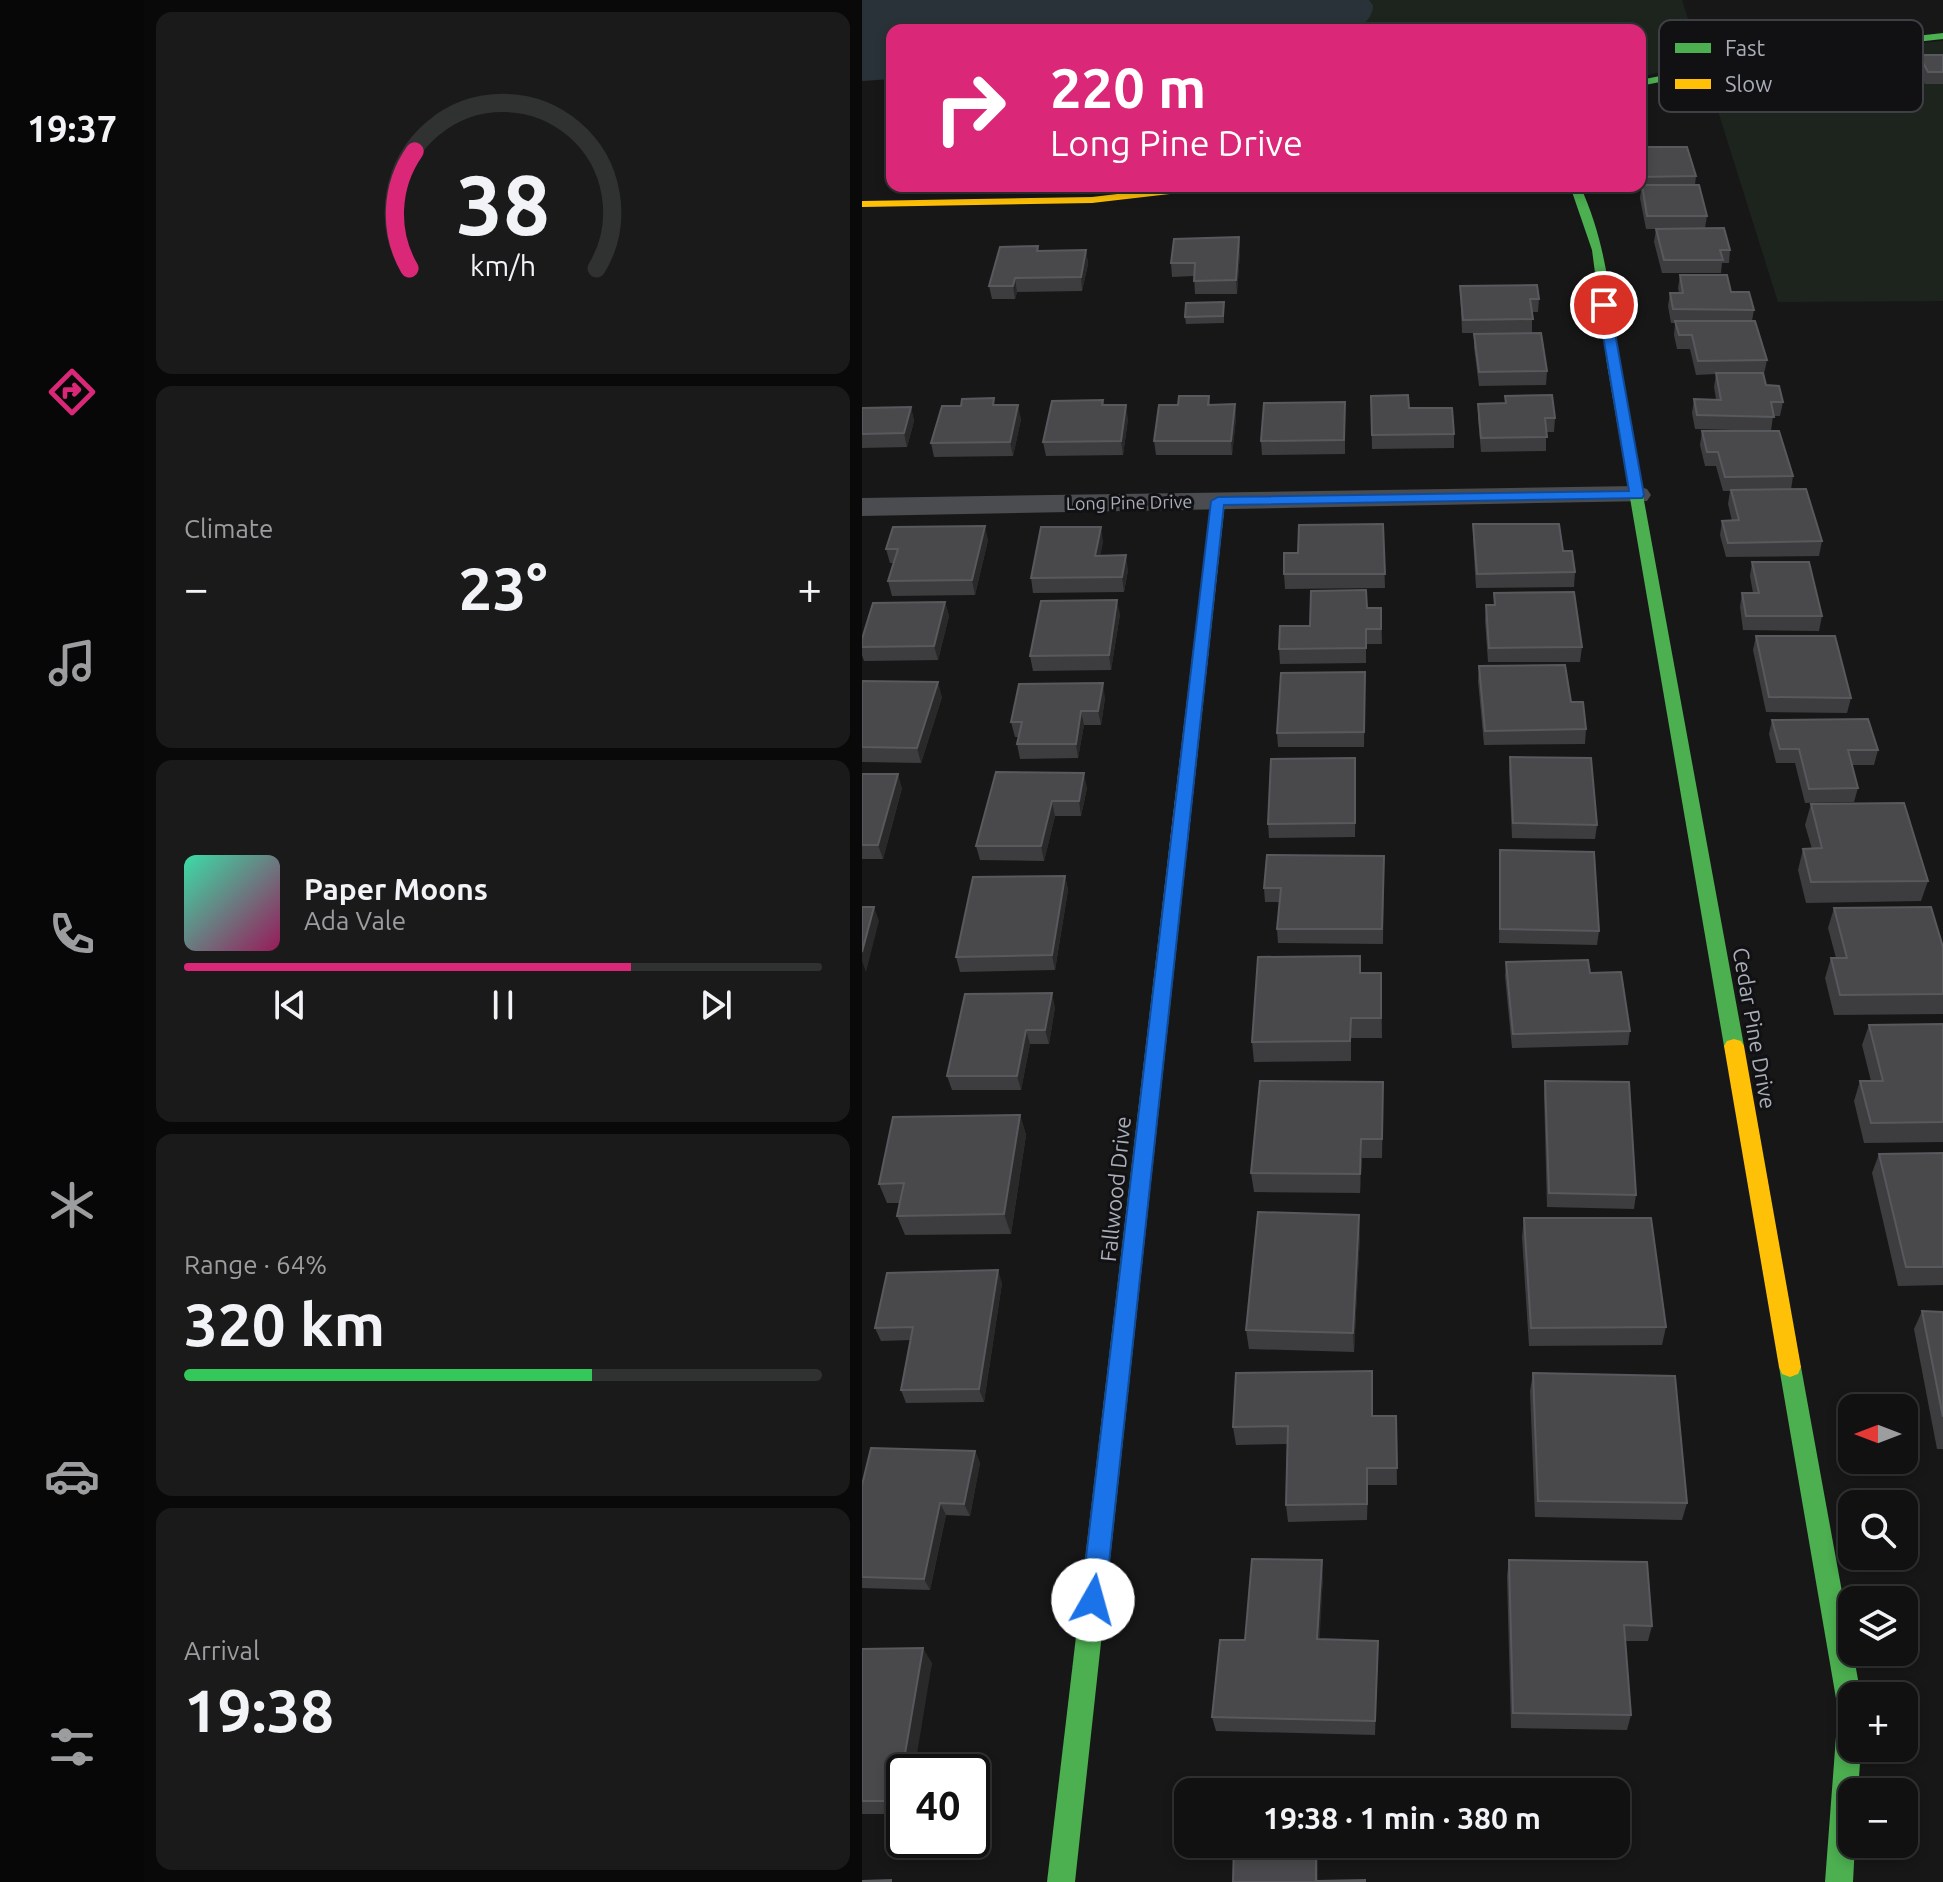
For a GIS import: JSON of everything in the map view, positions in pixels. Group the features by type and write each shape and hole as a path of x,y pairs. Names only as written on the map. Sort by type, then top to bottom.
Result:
{"street":[{"path":"1923,38 1943,36"},
{"path":"862,204 1092,200 1161,192"},
{"name":"Cedar Pine Drive","path":"1577,192 1589,222 1600,275 1851,1710 1839,1882"},
{"name":"Long Pine Drive","path":"862,507 1637,495"},
{"name":"Fallwood Drive","path":"1061,1882 1218,501"}],"shaded area":[{"path":"862,0 1369,0 1373,5 1371,14 1363,24 886,24 886,79 862,81"},
{"path":"1369,0 1682,0 1688,20 1659,20 1659,72 1646,76 1646,24 1364,24 1373,5"},
{"path":"1943,41 1943,301 1778,302 1718,112 1923,112 1923,43"}],"building":[{"path":"1923,55 1943,55 1943,72 1928,72"},
{"path":"1646,147 1687,147 1696,176 1646,177"},
{"path":"1646,185 1699,185 1707,216 1647,216 1643,192 1646,192"},
{"path":"1724,228 1730,250 1720,250 1723,260 1664,260 1656,229"},
{"path":"1239,237 1236,280 1194,281 1195,263 1171,263 1174,239"},
{"path":"1038,246 1037,251 1086,250 1081,277 1015,278 1013,286 989,286 1000,247"},
{"path":"1680,275 1727,275 1731,292 1749,292 1754,310 1673,309 1670,293 1683,293"},
{"path":"1537,285 1539,299 1530,299 1533,319 1463,320 1460,286"},
{"path":"1224,302 1223,316 1185,317 1186,303"},
{"path":"1675,321 1755,321 1767,360 1698,361 1692,335 1679,335"},
{"path":"1541,333 1547,371 1479,372 1474,334"},
{"path":"1716,373 1763,373 1766,385 1779,386 1783,402 1771,402 1774,417 1697,415 1694,399 1721,400"},
{"path":"1408,395 1409,408 1452,408 1454,434 1372,435 1371,396"},
{"path":"1552,395 1555,418 1545,418 1547,437 1481,438 1478,404 1506,403 1505,396"},
{"path":"1179,396 1209,396 1208,405 1235,404 1231,441 1154,441 1159,405 1178,405"},
{"path":"994,398 993,405 1018,405 1010,442 931,443 942,406 961,406 962,399"},
{"path":"1103,400 1102,405 1126,405 1121,441 1043,442 1052,401"},
{"path":"1345,402 1344,440 1261,441 1264,403"},
{"path":"911,407 904,433 862,434 862,408"},
{"path":"1702,431 1779,431 1793,476 1725,477 1718,452 1707,452"},
{"path":"1806,489 1822,541 1728,543 1722,521 1739,520 1731,490"},
{"path":"1383,524 1385,574 1284,574 1284,553 1298,553 1299,525"},
{"path":"1473,524 1559,524 1563,551 1572,551 1575,572 1477,574"},
{"path":"985,526 972,580 888,581 898,549 886,549 893,527"},
{"path":"1041,527 1101,527 1095,556 1126,555 1122,577 1031,578"},
{"path":"1752,562 1809,562 1822,616 1746,616 1742,593 1759,593"},
{"path":"1366,590 1367,608 1381,608 1381,629 1366,629 1366,648 1279,649 1280,626 1310,626 1311,591"},
{"path":"1574,592 1582,647 1489,648 1486,605 1495,605 1494,593"},
{"path":"1117,600 1109,655 1030,656 1041,601"},
{"path":"945,602 934,646 862,647 873,603"},
{"path":"1756,636 1835,636 1851,698 1769,697"},
{"path":"1565,665 1571,702 1583,702 1586,729 1485,731 1479,666"},
{"path":"1365,672 1364,732 1277,733 1281,673"},
{"path":"862,681 938,682 917,748 862,747"},
{"path":"1103,683 1098,711 1081,711 1076,744 1017,744 1022,722 1011,722 1019,684"},
{"path":"1868,719 1878,750 1848,750 1858,788 1809,789 1799,749 1780,749 1772,720"},
{"path":"1510,757 1591,758 1597,825 1513,823"},
{"path":"1355,758 1355,823 1268,824 1271,759"},
{"path":"996,772 1084,773 1079,801 1052,801 1041,846 976,846"},
{"path":"862,774 898,774 878,845 862,845"},
{"path":"1904,803 1928,881 1811,882 1803,849 1822,848 1811,804"},
{"path":"1500,850 1594,852 1599,931 1500,929"},
{"path":"1267,855 1384,856 1382,929 1277,929 1281,888 1264,888"},
{"path":"1065,876 1052,955 956,957 973,877"},
{"path":"862,907 874,907 862,952"},
{"path":"1931,907 1943,947 1943,994 1840,995 1831,958 1847,958 1834,908"},
{"path":"1360,956 1360,973 1381,973 1381,1018 1351,1018 1350,1041 1252,1042 1258,957"},
{"path":"1588,960 1590,973 1621,972 1630,1031 1513,1034 1506,962"},
{"path":"1052,993 1045,1030 1026,1030 1017,1076 947,1076 965,994"},
{"path":"1943,1024 1943,1122 1871,1123 1860,1081 1883,1081 1869,1025"},
{"path":"1260,1081 1383,1082 1382,1139 1361,1139 1360,1174 1251,1173"},
{"path":"1545,1081 1629,1082 1636,1195 1549,1193"},
{"path":"1020,1115 1004,1214 897,1216 904,1183 879,1184 893,1117"},
{"path":"1943,1153 1943,1267 1906,1267 1879,1154"},
{"path":"1258,1212 1359,1215 1353,1333 1246,1330"},
{"path":"1524,1218 1651,1218 1666,1327 1531,1328"},
{"path":"998,1270 979,1389 901,1390 913,1327 875,1328 887,1273"},
{"path":"1922,1311 1943,1312 1943,1417"},
{"path":"1372,1371 1372,1416 1396,1416 1397,1468 1367,1468 1367,1504 1286,1505 1288,1426 1233,1427 1236,1373"},
{"path":"1533,1373 1675,1376 1687,1503 1538,1501"},
{"path":"871,1448 975,1451 964,1504 940,1503 924,1579 862,1577 862,1485"},
{"path":"1252,1559 1322,1560 1317,1639 1378,1641 1375,1721 1212,1717 1220,1640 1245,1640"},
{"path":"1509,1560 1647,1562 1652,1626 1624,1625 1631,1715 1513,1713"},
{"path":"923,1648 905,1754 886,1754 886,1801 862,1801 862,1649"},
{"path":"1234,1858 1316,1858 1316,1881 1365,1880 1365,1882 1233,1882"},
{"path":"862,1881 891,1882 862,1882"}],"traffic: fast":[{"path":"1923,38 1943,36"},
{"path":"1646,82 1659,79"},
{"path":"1578,192 1592,228 1602,273 1613,364 1734,1046"},
{"path":"1061,1882 1179,841"},
{"path":"1790,1367 1851,1710 1839,1882"}],"traffic: slow":[{"path":"862,204 1092,200 1161,192"},
{"path":"1179,841 1218,501"},
{"path":"1734,1046 1790,1367"}],"route":[{"path":"1093,1600 1218,501 1637,495 1604,305"}]}
